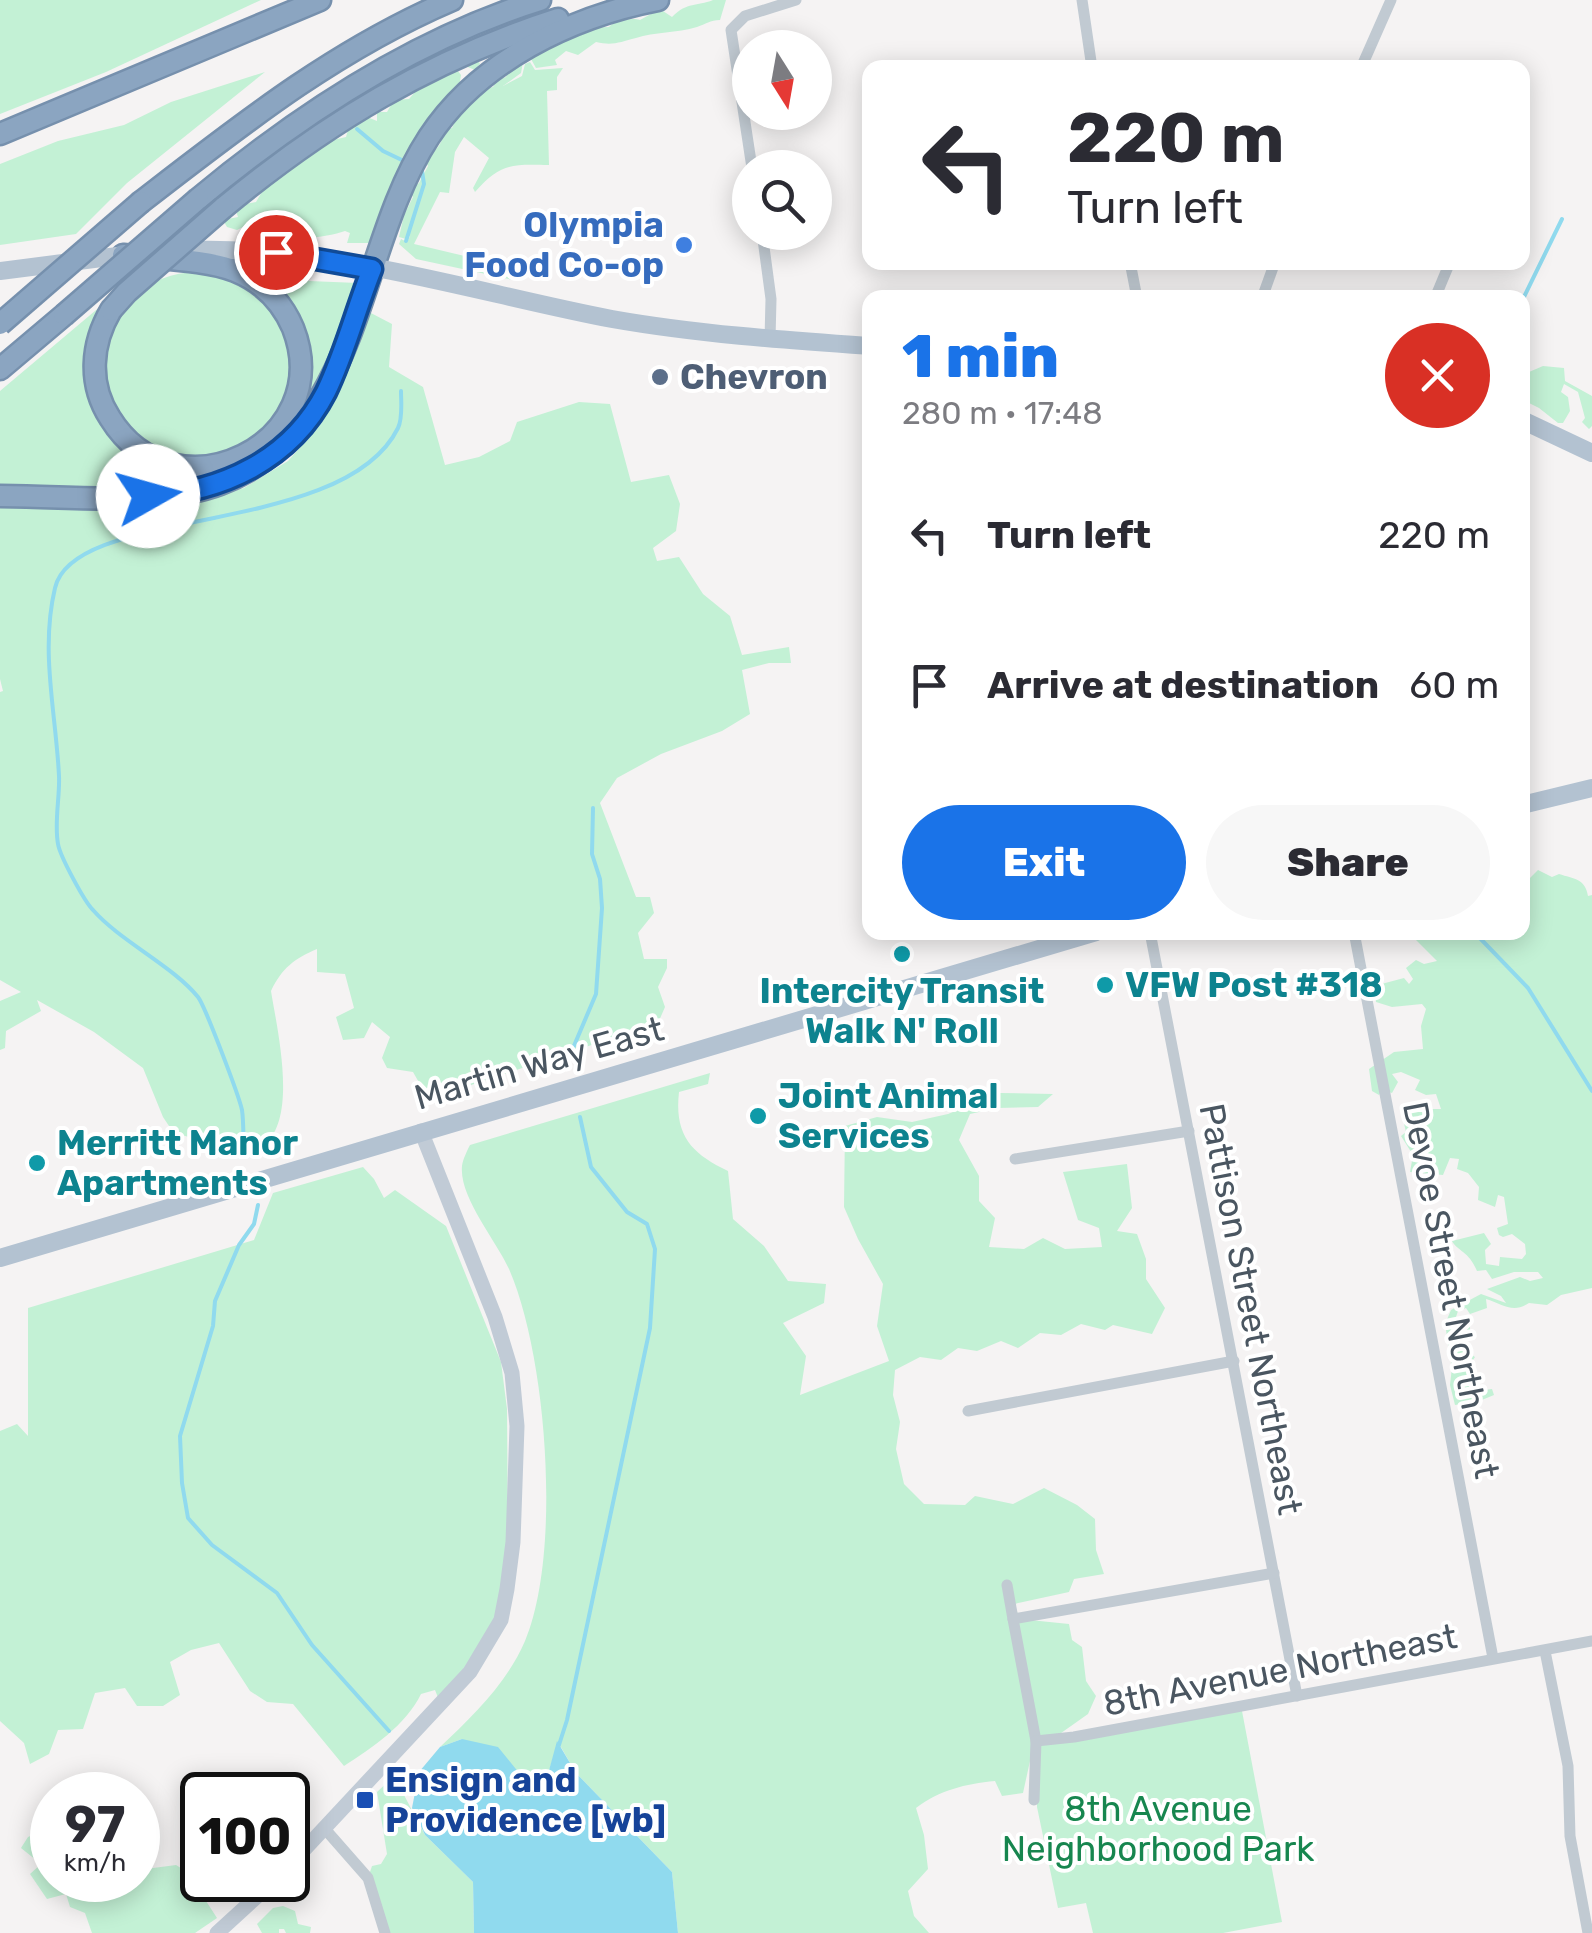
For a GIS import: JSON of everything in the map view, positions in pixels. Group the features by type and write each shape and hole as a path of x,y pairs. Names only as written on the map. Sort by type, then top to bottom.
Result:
{"highway":[{"path":"0,134 320,0"},
{"path":"0,324 142,202 273,100 337,57 452,0"},
{"path":"0,369 198,199 307,115 430,45 490,16 540,0"},
{"path":"123,254 232,269 251,278 272,296 294,333 300,364 297,390 279,427 252,452 213,466 176,466 133,446 111,421 97,389 97,344 111,310 127,292 223,208 306,143 408,80 528,29 586,11 658,0"},
{"path":"0,496 174,495 217,486 254,468 287,443 325,392 420,152 462,97 502,63 543,39 630,6"}],"main road":[{"path":"0,271 123,254 240,249 305,255 612,319 770,339 862,345"},
{"path":"1530,424 1592,452"},
{"path":"1530,803 1592,788"},
{"name":"Martin Way East","path":"0,1258 1069,940"}],"street":[{"path":"749,150 731,30 745,16 796,0"},
{"path":"1082,0 1091,60"},
{"path":"1365,60 1391,0"},
{"path":"764,250 771,299 770,339"},
{"name":"Pattison Street Northeast","path":"1152,940 1298,1696"},
{"name":"Devoe Street Northeast","path":"1356,940 1493,1658"},
{"path":"310,1844 470,1672 501,1620 514,1542 517,1426 512,1373 495,1317 420,1131"},
{"path":"1015,1159 1189,1131"},
{"path":"968,1411 1234,1361"},
{"path":"1013,1620 1274,1572"},
{"path":"1007,1585 1036,1741 1034,1800"},
{"name":"8th Avenue Northeast","path":"1036,1741 1592,1641"},
{"path":"1545,1650 1568,1766 1570,1836 1588,1933"},
{"path":"325,1829 368,1878 386,1933"},
{"path":"217,1933 250,1902"}],"green space":[{"path":"0,0 261,0 106,72 0,114"},
{"path":"726,0 720,20 616,43 596,42 578,55 566,51 555,60 557,65 536,68 531,59 523,62 521,73 503,86 522,76 525,64 530,62 535,70 563,68 557,77 557,90 547,91 549,165 508,167 492,175 475,192 473,188 489,158 464,137 455,152 449,193 440,192 414,244 473,258 473,262 514,274 513,280 416,259 399,244 401,239 407,242 410,236 399,237 413,197 408,191 419,183 428,166 423,157 438,147 442,129 452,128 456,119 453,113 464,103 475,102 473,94 493,87 497,80 506,77 509,67 583,28 640,20 660,9 672,17 688,6"},
{"path":"477,58 480,64 475,70 463,65 458,71 458,94 376,243 347,243 350,233 345,231 311,238 306,232 295,237 267,231 251,235 245,226 237,230 227,227 223,220 238,217 240,205 256,202 263,190 261,185 298,159 318,151 315,144 346,137 348,130 367,117 377,121 377,112 387,112 394,100 409,99 427,78"},
{"path":"265,72 127,183 76,234 0,245 0,164 58,141 124,125 171,102"},
{"path":"282,270 309,281 358,283 323,373 300,414 303,390 270,284 270,273"},
{"path":"197,272 232,279 263,299 283,330 290,365 283,400 263,431 232,451 197,458 162,451 131,431 111,400 104,365 111,330 131,299 162,279"},
{"path":"127,284 94,332 110,430 216,474 212,479 170,489 0,491 0,391"},
{"path":"369,312 392,324 389,367 423,387 445,465 479,457 510,441 517,422 579,402 610,404 631,482 669,475 680,504 676,531 653,548 657,561 679,557 703,594 730,616 742,655 789,647 791,663 769,663 742,670 750,714 722,731 661,754 617,778 600,803 636,897 650,897 654,913 638,933 644,959 667,959 658,987 665,1007 658,1023 468,1086 425,1093 413,1072 387,1068 382,1058 390,1037 372,1022 364,1038 343,1040 336,1017 354,1008 345,974 317,972 317,949 290,965 271,991 283,1071 281,1114 265,1144 244,1155 173,1132 143,1068 94,1032 37,1000 41,1011 6,1031 5,1048 0,1050 0,1001 21,992 0,980 0,506 184,506 244,488 288,461 323,421"},
{"path":"1543,366 1564,368 1565,381 1592,396 1592,426 1589,429 1582,422 1585,418 1578,392 1564,384 1561,392 1568,397 1570,411 1563,423 1530,404 1530,372"},
{"path":"1538,870 1552,877 1559,874 1578,880 1588,896 1592,895 1592,1288 1561,1295 1547,1305 1529,1303 1513,1308 1486,1299 1487,1308 1470,1314 1466,1308 1458,1311 1456,1317 1470,1321 1470,1340 1462,1341 1465,1350 1475,1357 1469,1366 1478,1374 1468,1377 1469,1384 1476,1391 1492,1389 1494,1395 1455,1405 1445,1324 1451,1310 1481,1294 1506,1303 1487,1289 1520,1277 1530,1281 1543,1278 1538,1272 1514,1272 1492,1279 1486,1270 1477,1271 1454,1244 1452,1241 1484,1233 1491,1244 1485,1250 1486,1264 1499,1266 1500,1257 1522,1259 1526,1254 1525,1244 1512,1234 1499,1235 1497,1228 1508,1224 1504,1197 1498,1195 1495,1207 1478,1200 1479,1187 1468,1173 1457,1169 1459,1159 1450,1158 1443,1175 1410,1172 1413,1155 1401,1136 1406,1132 1402,1115 1417,1109 1441,1109 1436,1094 1415,1090 1420,1080 1401,1072 1392,1074 1398,1082 1392,1093 1382,1090 1379,1095 1372,1091 1369,1069 1394,1052 1423,1049 1421,1026 1426,1009 1422,1004 1392,1007 1376,1002 1374,986 1404,978 1409,984 1413,979 1406,968 1416,960 1424,964 1437,961 1416,940 1530,940 1530,878"},
{"name":"8th Avenue Neighborhood Park","path":"710,1073 708,1084 679,1092 679,1121 688,1142 704,1158 728,1171 733,1219 764,1246 788,1281 826,1284 824,1303 783,1323 806,1356 800,1395 889,1361 877,1326 883,1284 844,1207 845,1126 877,1117 912,1122 948,1114 1000,1093 1053,1094 1038,1107 997,1108 970,1114 959,1140 979,1176 979,1201 995,1218 989,1247 1024,1249 1043,1238 1065,1249 1102,1247 1099,1228 1078,1220 1063,1172 1127,1164 1132,1208 1117,1231 1137,1234 1146,1259 1146,1279 1165,1308 1152,1334 1113,1325 1105,1330 1081,1324 1061,1335 1040,1333 1018,1348 1001,1341 977,1351 958,1348 941,1360 920,1357 895,1370 893,1395 900,1422 896,1449 904,1484 924,1504 965,1505 975,1496 1013,1504 1044,1488 1095,1519 1096,1550 1104,1574 1074,1579 1069,1592 1014,1604 1020,1619 1069,1624 1072,1640 1082,1647 1086,1681 1096,1696 1088,1714 1054,1738 1242,1711 1282,1922 1223,1933 1093,1933 1086,1903 1058,1908 1037,1807 1037,1754 1030,1761 1023,1793 1002,1796 995,1781 984,1782 944,1792 916,1808 928,1869 908,1891 914,1916 929,1933 678,1933 672,1872 576,1773 558,1742 548,1774 528,1784 462,1739 440,1747 499,1685 525,1641 536,1603 546,1508 541,1402 533,1351 509,1269 466,1191 462,1166 465,1155 470,1145"},
{"path":"363,1167 384,1198 395,1190 446,1226 501,1362 507,1409 508,1544 497,1616 471,1665 439,1700 435,1690 421,1694 397,1726 344,1766 293,1704 267,1702 250,1691 219,1643 191,1650 170,1662 180,1695 163,1706 137,1706 125,1688 95,1693 83,1729 58,1730 49,1754 30,1764 24,1743 0,1721 0,1431 17,1424 28,1436 28,1308 254,1240 273,1193"},
{"path":"394,1776 425,1835 473,1882 474,1933 385,1933 368,1878 372,1866 381,1864 387,1854 377,1792"},
{"path":"30,1836 30,1855 21,1848"},
{"path":"176,1865 180,1867 180,1902 207,1902 217,1918 195,1933 92,1933 85,1913 70,1907 68,1902 160,1902 160,1867"},
{"path":"283,1906 295,1911 298,1924 311,1927 310,1933 286,1933 279,1929 279,1933 262,1933 257,1924 273,1908"}],"water":[{"path":"462,1739 498,1747 528,1784 548,1774 557,1741 576,1773 672,1872 678,1933 474,1933 473,1882 425,1835 412,1808 419,1772 440,1747"}],"waterway":[{"path":"357,129 383,151 406,162"},
{"path":"406,241 424,184 422,171"},
{"path":"1527,290 1562,219"},
{"path":"244,1155 240,1101 198,997 93,910 60,850 59,776 49,659 55,588 73,562 109,543 271,505 324,488 369,463 398,428 401,391"},
{"path":"565,1067 596,994 602,908 600,879 592,854 593,808"},
{"path":"1482,940 1528,988 1592,1091"},
{"path":"558,1748 650,1328 655,1249 647,1224 627,1212 591,1167 580,1117"},
{"path":"258,1205 254,1224 239,1245 215,1301 213,1326 180,1436 188,1518 212,1545 277,1593 312,1645 389,1731"}],"place":[{"name":"Olympia Food Co-op","path":"684,245"},
{"name":"Chevron","path":"660,377"},
{"name":"Intercity Transit Walk N' Roll","path":"902,954"},
{"name":"VFW Post #318","path":"1105,985"},
{"name":"Joint Animal Services","path":"758,1116"},
{"name":"Merritt Manor Apartments","path":"37,1163"},
{"name":"Ensign and Providence [wb]","path":"365,1800"}],"route":[{"path":"148,496 217,486 254,468 287,443 314,412 325,392 372,269 276,252"}]}
